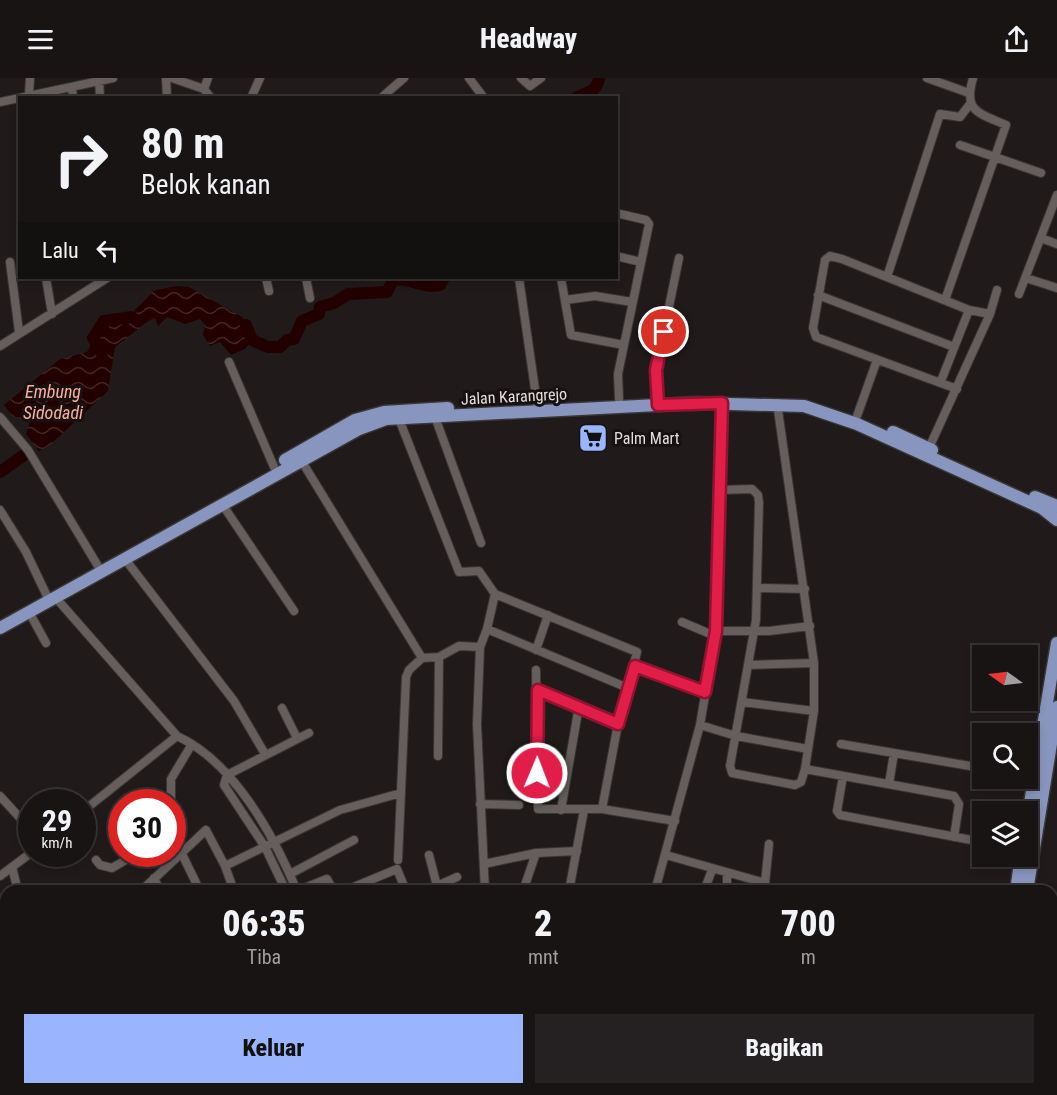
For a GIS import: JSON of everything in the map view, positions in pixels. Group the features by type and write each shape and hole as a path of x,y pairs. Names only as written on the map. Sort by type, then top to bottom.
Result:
{"main road":[{"name":"Jalan Karangrejo","path":"0,622 125,559 222,504 274,467 365,417 384,412 483,410 779,395 814,400 857,416 1057,506"},
{"name":"Jalan Karangrejo","path":"0,628 29,612 98,566 254,482 359,429 386,419 435,417 537,404 619,399 777,403 818,409 857,424 1042,508 1057,520"},
{"path":"1038,740 1057,643"},
{"path":"1028,885 1057,707"},
{"path":"1017,885 1019,867"}],"street":[{"path":"29,95 30,78"},
{"path":"24,96 42,95 112,78"},
{"path":"166,78 167,96"},
{"path":"172,78 204,90 209,96"},
{"path":"204,90 208,78"},
{"path":"252,96 260,78"},
{"path":"383,96 403,78"},
{"path":"469,78 482,96"},
{"path":"521,78 531,86 541,78"},
{"path":"927,78 969,93"},
{"path":"945,300 1006,125 978,112 970,104 969,93 973,78"},
{"path":"99,80 100,96"},
{"path":"72,87 73,96"},
{"path":"0,102 18,98"},
{"path":"887,277 940,114 960,117 970,104"},
{"path":"960,145 1041,173"},
{"path":"1019,294 1056,197"},
{"path":"618,214 648,222 642,262 618,374 619,399"},
{"path":"1041,238 1057,244"},
{"path":"618,256 642,262"},
{"path":"957,389 941,381 816,337 813,332 823,264 828,256 969,310 990,314"},
{"path":"658,401 656,370 679,258"},
{"path":"10,262 19,332"},
{"path":"1026,278 1057,288"},
{"path":"46,279 52,314"},
{"path":"0,346 105,279"},
{"path":"266,279 268,291"},
{"path":"306,279 310,298"},
{"path":"519,279 537,404"},
{"path":"561,279 573,336 624,345"},
{"path":"929,448 990,314 997,290"},
{"path":"818,295 954,347"},
{"path":"565,300 596,296 632,302"},
{"path":"941,381 969,310"},
{"path":"857,416 877,360"},
{"path":"229,362 274,467"},
{"path":"657,885 700,725 716,633 722,403"},
{"path":"720,490 752,489 758,495 754,631 730,766 732,773 736,776 795,785 801,782 805,769 814,711 814,663 777,403"},
{"path":"0,417 28,450 98,566"},
{"path":"435,417 481,543"},
{"path":"399,419 456,568 462,573 482,572 495,594 633,648 638,654 618,724 602,809"},
{"path":"301,460 423,658"},
{"path":"222,504 294,611"},
{"path":"0,510 52,597 177,736 192,744 227,774 274,842 295,885"},
{"path":"125,559 229,693 250,723 265,754"},
{"path":"757,588 805,589"},
{"path":"485,885 477,724 480,647 495,594"},
{"path":"29,612 46,643"},
{"path":"536,650 548,615"},
{"path":"682,622 716,633 810,626"},
{"path":"487,628 628,688"},
{"path":"398,860 407,672 423,658 439,657 455,646 480,647"},
{"path":"438,756 439,657"},
{"path":"748,665 814,663"},
{"path":"635,666 705,692"},
{"path":"536,670 538,690 537,806 542,811 602,809 675,821"},
{"path":"538,690 618,724"},
{"path":"742,702 814,711"},
{"path":"561,810 579,706"},
{"path":"282,708 297,738"},
{"path":"700,725 736,736 808,749"},
{"path":"283,885 265,847 224,787 227,774 309,733"},
{"path":"96,801 177,736"},
{"path":"171,789 171,779 192,744"},
{"path":"842,744 972,766"},
{"path":"889,784 894,753"},
{"path":"805,769 957,797 959,804 954,837"},
{"path":"843,776 837,811 840,815 972,840"},
{"path":"225,866 340,810 401,793"},
{"path":"0,796 18,816"},
{"path":"480,804 519,805"},
{"path":"573,885 584,810"},
{"path":"186,848 206,830 225,866 232,885"},
{"path":"290,874 354,840"},
{"path":"767,885 769,844"},
{"path":"484,864 536,853 577,851"},
{"path":"525,885 536,853"},
{"path":"429,855 437,885"},
{"path":"666,855 761,885"},
{"path":"96,860 100,865 108,867"},
{"path":"0,876 18,862"},
{"path":"186,862 197,885"},
{"path":"12,867 16,885"},
{"path":"147,885 165,867"},
{"path":"358,885 397,869 404,885"},
{"path":"707,885 712,870"},
{"path":"727,874 727,885"},
{"path":"439,885 457,876"},
{"path":"154,878 157,885"},
{"path":"312,885 327,879 330,885"},
{"path":"610,1095 628,1095"}],"water":[{"name":"Embung Sidodadi","path":"178,286 189,287 242,317 255,337 245,349 231,355 220,342 210,346 203,335 205,325 200,319 185,324 167,317 158,326 155,318 150,320 115,347 108,391 50,445 39,451 26,434 30,421 13,417 4,405 60,359 87,352 102,324 134,311 155,290"}],"waterway":[{"path":"580,96 596,87 599,78"},
{"path":"246,325 252,340 268,347 280,347 287,340 294,339 302,321 319,314 320,307 334,303 348,294 387,292 393,280 434,286 440,285 443,279"},
{"path":"102,353 93,338 104,321 132,317"},
{"path":"0,472 24,455"}],"place":[{"name":"Palm Mart","path":"593,438"}],"route":[{"path":"537,773 538,690 618,724 635,666 705,692 716,631 722,403 658,405 656,370 664,332"}]}
